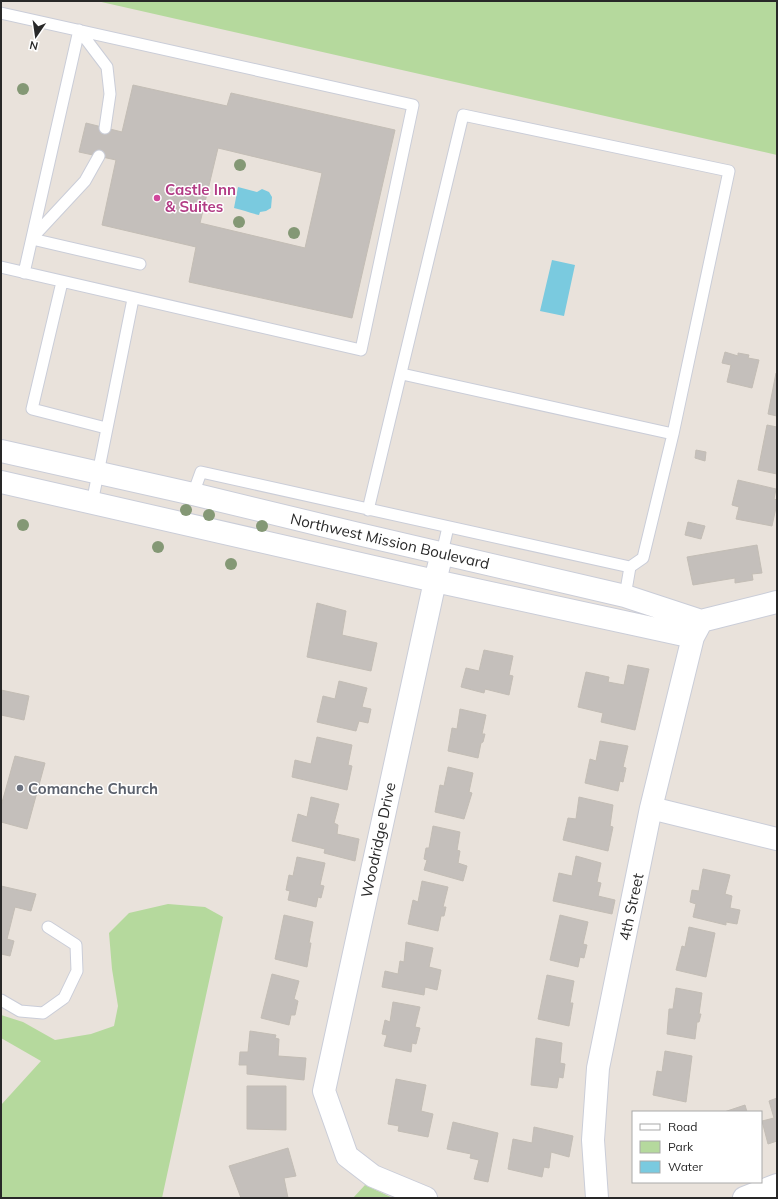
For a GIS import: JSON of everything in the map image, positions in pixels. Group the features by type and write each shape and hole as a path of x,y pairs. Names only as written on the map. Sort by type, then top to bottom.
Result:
{"street":[{"name":"Northwest Mission Boulevard","path":"2,455 97,472 625,596 697,629"},
{"name":"Northwest Mission Boulevard","path":"1,482 435,581 697,629 777,602"},
{"name":"Woodridge Drive","path":"426,1198 373,1176 347,1156 324,1091 442,553"},
{"name":"4th Street","path":"597,1198 593,1140 598,1068 651,808 697,629"},
{"path":"651,808 777,839"},
{"path":"744,1198 777,1185"}],"lane":[{"path":"1,13 413,106 361,350 1,268"},
{"path":"78,30 107,67 110,94 105,128"},
{"path":"24,273 78,30"},
{"path":"368,510 402,374 463,115 729,170 673,434 643,558 630,567 625,596"},
{"path":"32,239 85,181 99,156"},
{"path":"32,239 140,264"},
{"path":"62,282 32,409 106,428"},
{"path":"92,503 97,472 133,299"},
{"path":"402,374 673,434"},
{"path":"194,494 200,472 630,567"},
{"path":"442,553 448,527"},
{"path":"1,1000 20,1011 43,1013 64,998 77,971 76,945 48,927"}],"green space":[{"path":"97,1 777,1 777,155"},
{"path":"168,904 205,907 223,917 162,1198 1,1198 1,1105 41,1061 1,1038 1,1015 23,1022 55,1040 91,1034 114,1026 118,1006 112,969 109,933 129,913"},
{"path":"365,1185 393,1198 353,1198"}],"water":[{"path":"238,187 257,192 262,189 269,192 272,197 271,208 260,212 259,215 234,208"},
{"path":"552,260 575,265 564,316 540,311"}],"building":[{"name":"Castle Inn & Suites","path":"133,85 227,106 231,93 395,130 352,318 189,282 196,247 102,225 116,160 79,152 86,123 122,132","holes":["218,148 322,173 305,248 200,223"]},
{"path":"725,352 738,356 738,353 749,355 748,358 759,360 752,388 727,382 731,365 722,363"},
{"path":"777,373 777,416 768,414"},
{"path":"767,425 777,427 777,474 758,470"},
{"path":"696,450 706,452 705,461 695,458"},
{"path":"738,480 776,489 774,499 777,500 777,503 772,526 736,519 739,507 732,505"},
{"path":"688,522 705,526 701,539 685,535"},
{"path":"757,545 762,573 752,574 753,580 735,583 735,578 693,585 687,557"},
{"path":"317,603 346,611 342,635 377,643 371,671 307,657"},
{"path":"484,650 513,656 509,675 513,676 509,695 485,689 484,693 461,687 466,668 479,671"},
{"path":"628,665 649,669 635,730 601,722 603,713 578,707 586,672 609,677 608,682 624,685"},
{"path":"339,681 367,688 362,707 371,709 368,723 359,721 356,731 317,722 323,696 335,699"},
{"path":"1,690 29,696 24,720 1,715"},
{"path":"460,709 486,715 482,734 485,734 483,742 481,743 478,758 448,751 452,728 457,729"},
{"path":"317,737 352,745 348,765 352,766 347,790 292,777 295,760 311,764"},
{"path":"600,741 628,746 623,767 626,768 623,782 620,781 618,791 585,783 590,759 596,761"},
{"path":"15,756 45,763 27,829 1,822 1,806"},
{"path":"448,767 473,773 469,792 472,793 464,819 435,812 440,785 444,786"},
{"path":"311,797 339,804 334,823 338,825 337,834 359,839 355,861 324,853 325,849 292,841 298,814 307,817"},
{"path":"579,797 613,805 610,826 613,827 608,851 563,840 568,818 576,819"},
{"path":"433,826 460,832 457,850 460,851 458,863 467,866 463,881 424,870 427,860 424,859 426,848 429,848"},
{"path":"576,856 601,863 597,882 601,883 598,896 615,900 612,914 553,901 559,873 572,876"},
{"path":"297,857 325,863 320,885 324,886 321,898 318,897 316,907 288,900 290,891 286,890 289,875 293,876"},
{"path":"703,869 730,875 725,894 732,896 730,908 740,910 737,924 726,922 726,925 693,917 696,904 690,902 692,890 699,891"},
{"path":"422,881 448,887 443,907 446,907 444,916 441,916 438,931 408,924 413,900 418,902"},
{"path":"1,886 36,894 31,911 15,907 7,939 14,941 10,956 1,954"},
{"path":"284,915 313,922 307,967 275,959"},
{"path":"560,915 588,922 583,944 587,945 584,958 580,957 578,967 550,960"},
{"path":"689,927 715,933 706,977 676,970 682,946 685,947"},
{"path":"406,942 433,948 429,967 441,970 437,990 425,987 424,995 382,987 385,971 398,974 400,961 404,962"},
{"path":"272,974 299,981 294,999 298,1001 295,1015 291,1015 289,1025 261,1018"},
{"path":"547,975 574,981 570,1003 573,1003 569,1026 538,1019"},
{"path":"676,988 702,993 699,1014 701,1014 699,1022 697,1022 695,1039 667,1034 669,1009 673,1009"},
{"path":"393,1002 420,1007 415,1027 420,1028 416,1044 412,1043 411,1052 384,1046 387,1035 382,1034 385,1020 390,1022"},
{"path":"250,1031 276,1035 275,1038 279,1039 278,1056 306,1058 304,1080 247,1074 247,1065 239,1065 240,1052 248,1052"},
{"path":"536,1038 562,1043 560,1063 565,1064 563,1078 559,1077 557,1088 531,1085"},
{"path":"665,1051 692,1056 686,1102 653,1095 657,1071 662,1072"},
{"path":"396,1079 426,1085 421,1111 433,1114 428,1137 398,1131 399,1126 388,1124"},
{"path":"247,1086 286,1086 286,1130 247,1129"},
{"path":"777,1098 777,1141 768,1144 762,1121 774,1118 769,1101"},
{"path":"745,1105 747,1111 727,1111"},
{"path":"453,1122 498,1133 488,1182 474,1179 479,1160 470,1158 471,1154 447,1149"},
{"path":"534,1127 573,1136 569,1157 551,1152 549,1168 544,1167 542,1177 508,1169 513,1139 532,1143"},
{"path":"288,1148 296,1176 284,1178 288,1198 241,1198 229,1166"}],"place":[{"name":"Castle Inn & Suites","path":"157,198"},
{"name":"Comanche Church","path":"20,788"}]}
